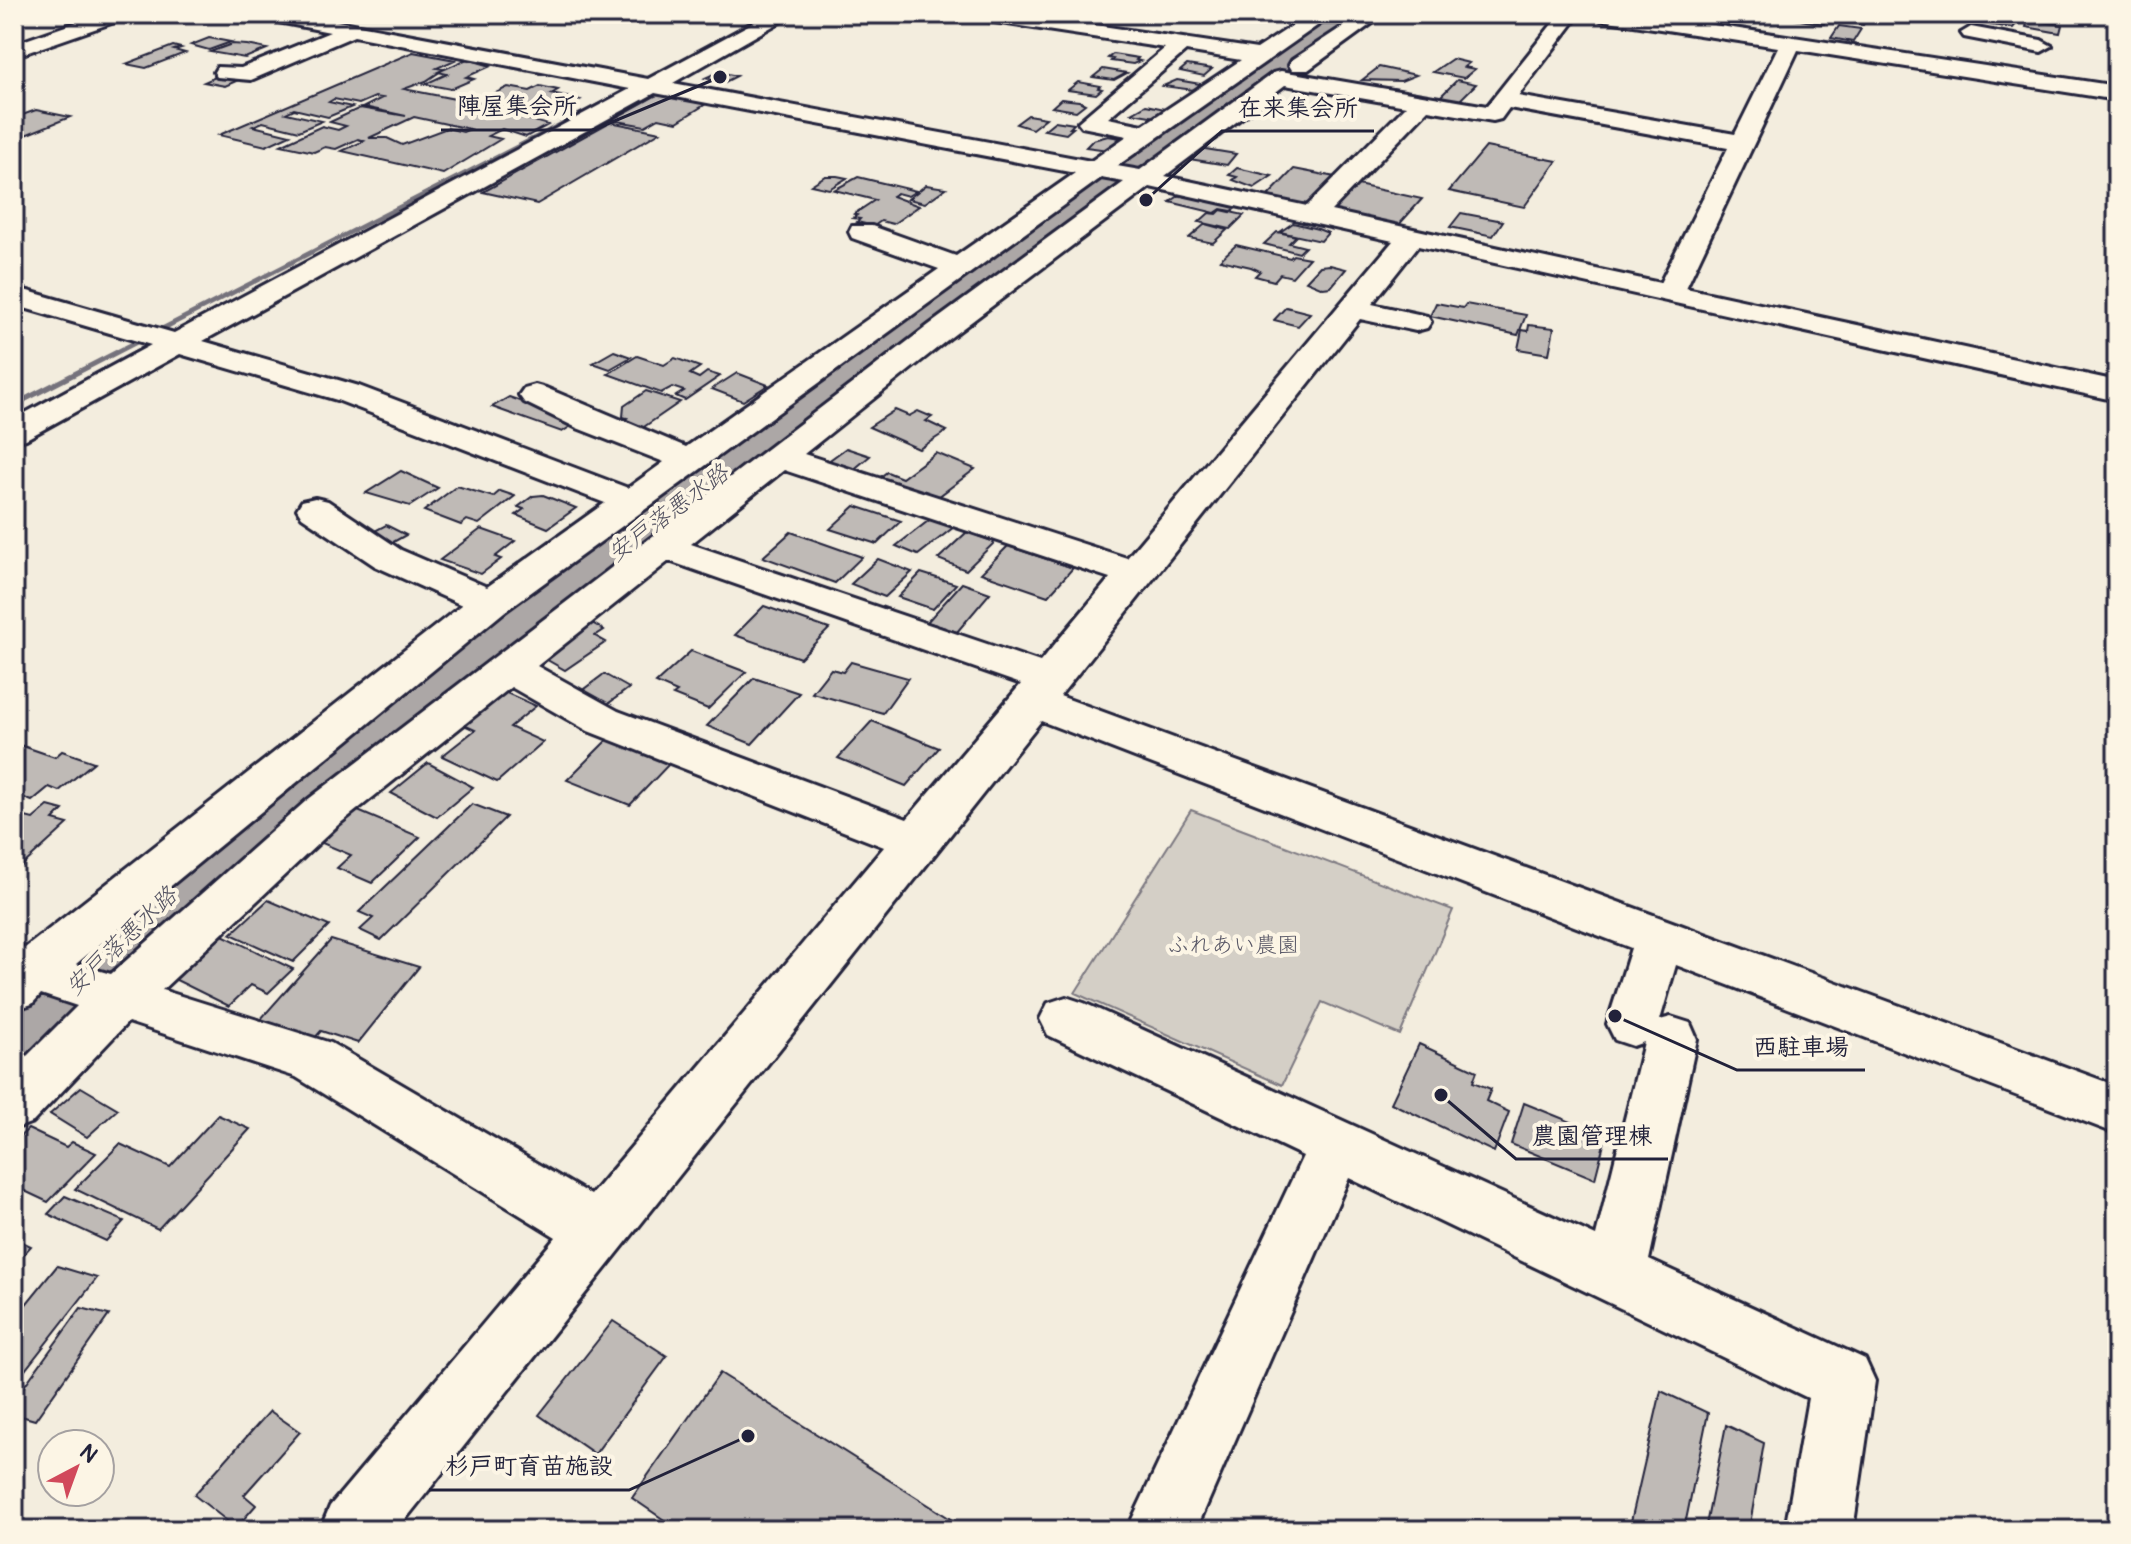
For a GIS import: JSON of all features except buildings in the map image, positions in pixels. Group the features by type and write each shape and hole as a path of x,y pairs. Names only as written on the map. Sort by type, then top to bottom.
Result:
{"street":[{"path":"14,51 119,14"},
{"path":"268,14 1122,175 2117,391"},
{"path":"14,432 784,14"},
{"path":"981,14 1259,56"},
{"path":"14,1105 113,996 322,813 940,331 1122,175 1147,133 1324,14"},
{"path":"27,975 490,603 631,501 960,267 1122,175 1281,78 1375,14"},
{"path":"1281,78 1493,114 1570,14"},
{"path":"1601,14 2117,93"},
{"path":"225,72 243,75 399,20"},
{"path":"1150,40 1176,22"},
{"path":"1963,69 1973,23 2041,46"},
{"path":"1669,294 1791,43"},
{"path":"1147,133 1090,122 1181,45"},
{"path":"1502,100 1743,143"},
{"path":"1312,216 1422,103"},
{"path":"862,232 960,267"},
{"path":"354,1530 1411,237"},
{"path":"14,296 348,393 631,501"},
{"path":"1353,309 1416,322"},
{"path":"535,395 589,421 689,460"},
{"path":"780,458 1137,574"},
{"path":"315,509 388,558 490,603"},
{"path":"664,547 1042,691 1659,937 2117,1110"},
{"path":"506,667 603,721 918,842"},
{"path":"1616,1275 1652,1032 1659,937"},
{"path":"27,975 113,996 312,1059 598,1231"},
{"path":"1066,1019 1843,1381 1819,1530"},
{"path":"1161,1530 1336,1145"}],"green space":[{"name":"ふれあい農園","path":"1191,810 1453,910 1400,1035 1322,1002 1282,1085 1075,993"}],"waterway":[{"path":"740,44 797,14"},
{"name":"安戸落悪水路","path":"14,1050 150,906 919,322 1355,14"},
{"path":"14,405 625,91 639,88"}],"place":[{"name":"陣屋集会所","path":"720,77"},
{"name":"在来集会所","path":"1146,200"},
{"name":"西駐車場","path":"1615,1016"},
{"name":"農園管理棟","path":"1441,1095"},
{"name":"杉戸町育苗施設","path":"748,1436"}]}
